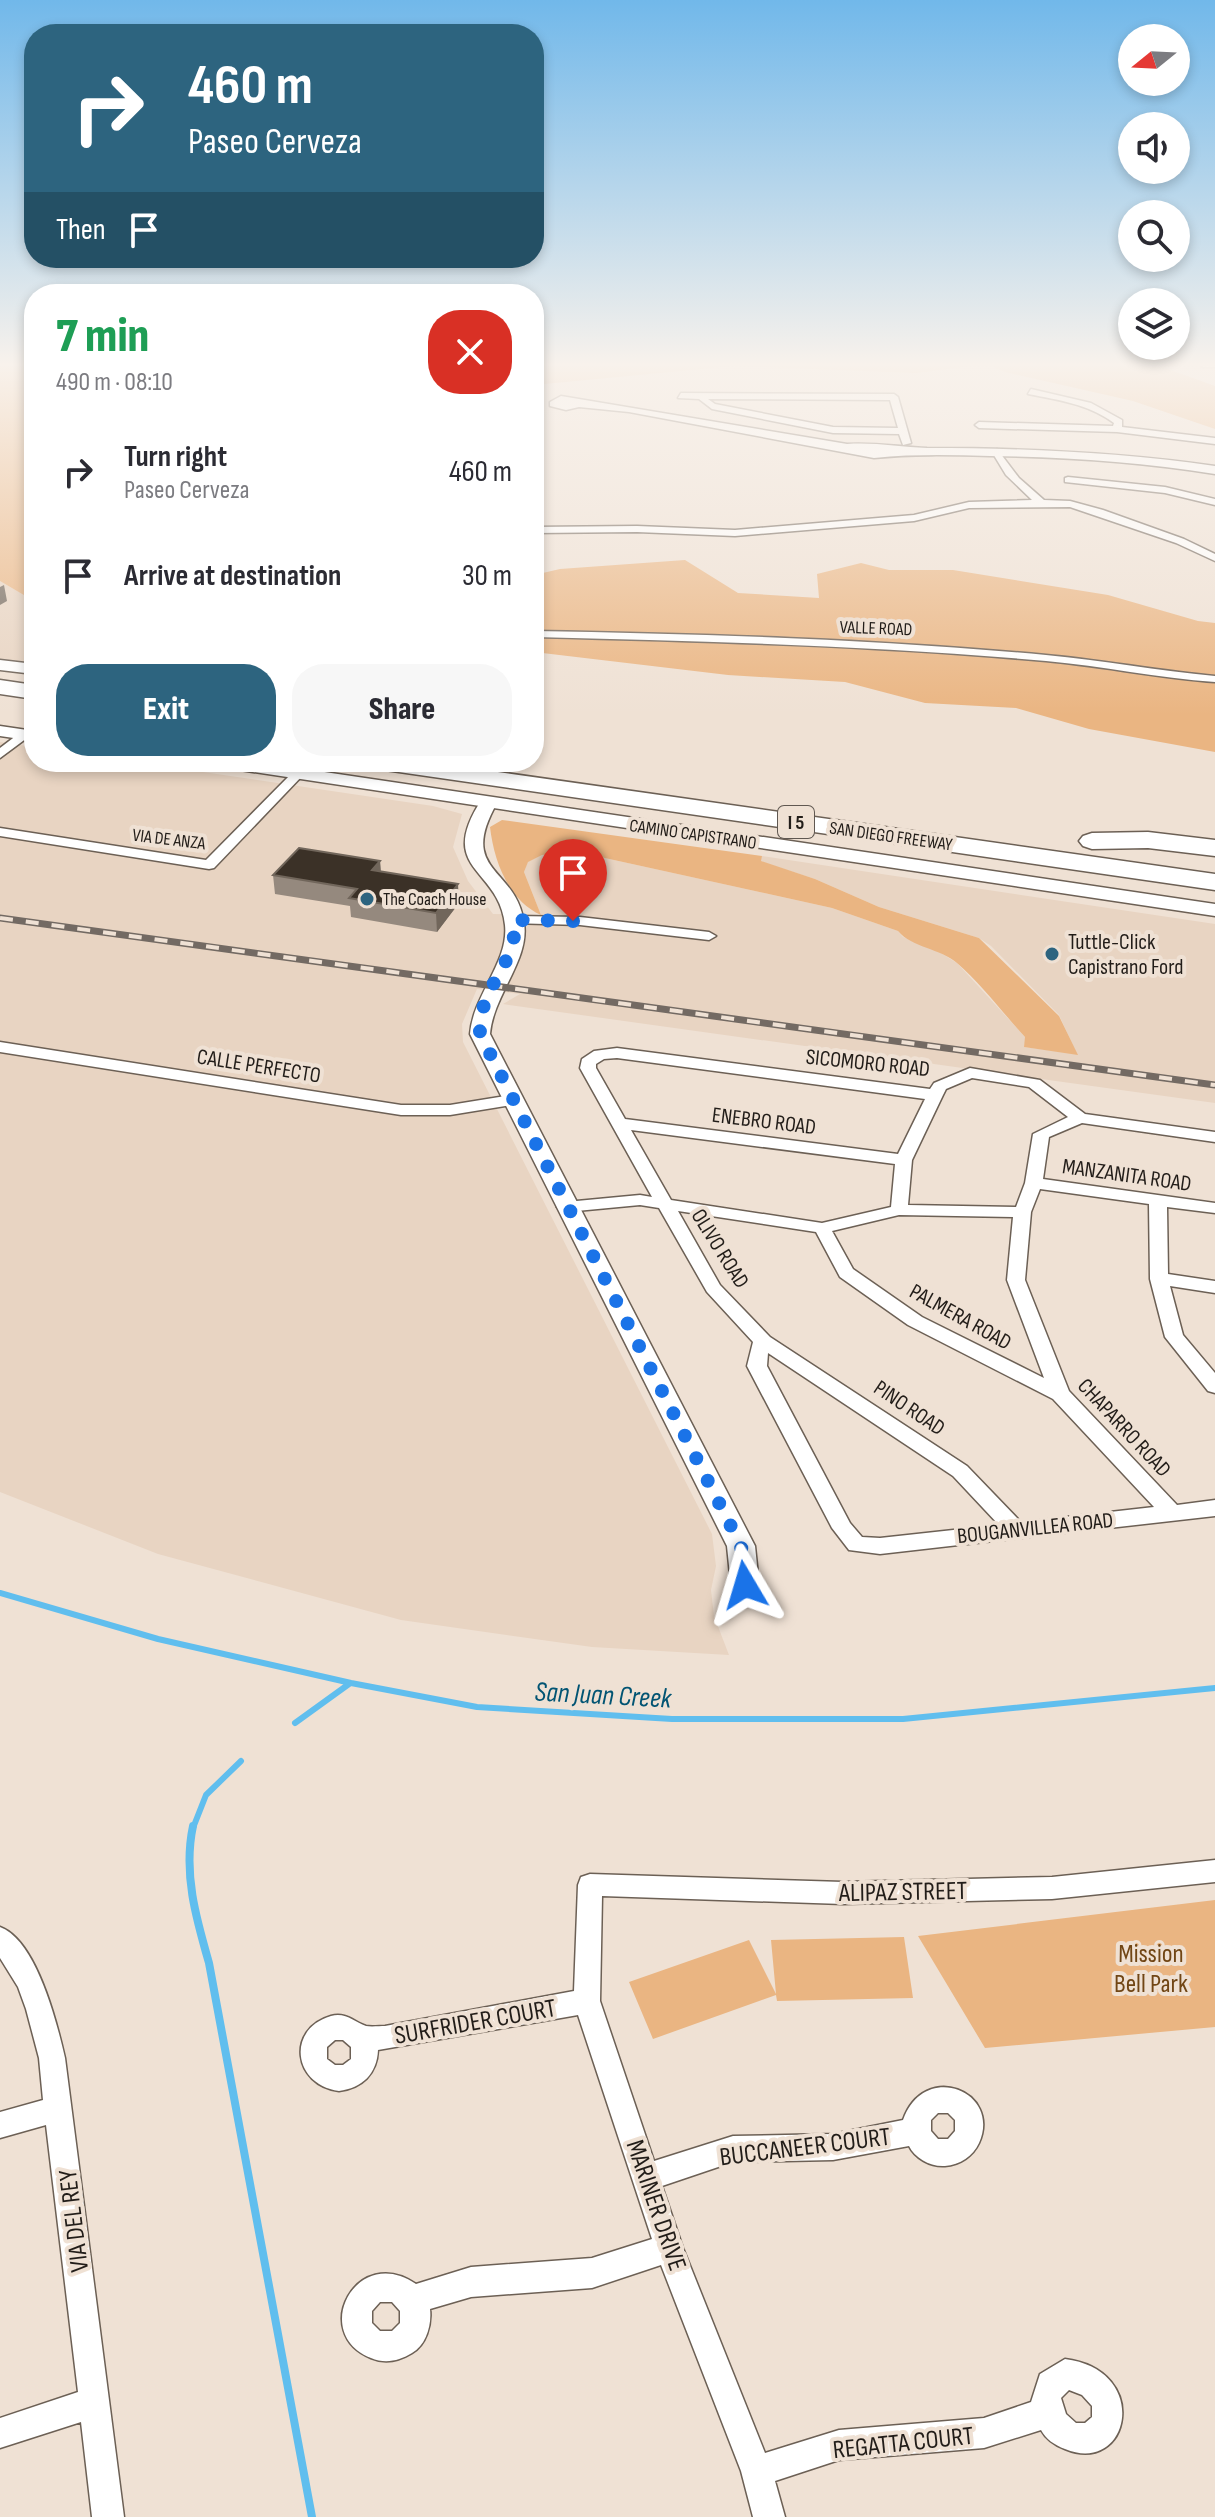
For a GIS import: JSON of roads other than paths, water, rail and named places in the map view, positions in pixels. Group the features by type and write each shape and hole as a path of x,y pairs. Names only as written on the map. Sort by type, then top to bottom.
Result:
{"highway":[{"path":"0,687 24,691"},
{"path":"0,707 24,711"},
{"name":"SAN DIEGO FREEWAY","path":"544,764 1215,859"},
{"name":"SAN DIEGO FREEWAY","path":"448,772 1215,882"},
{"path":"1092,841 1148,840 1215,848"}],"main road":[{"path":"0,731 24,734"},
{"name":"CAMINO CAPISTRANO","path":"285,772 1215,910"}],"street":[{"path":"1017,479 1027,493 1042,503"},
{"path":"1068,480 1165,490 1215,502"},
{"path":"544,530 637,529 735,533 914,518 969,505 1070,504 1180,541 1215,558"},
{"name":"VALLE ROAD","path":"544,635 722,638 1011,655 1086,661 1215,679"},
{"path":"0,665 24,668"},
{"path":"0,754 24,739"},
{"name":"VIA DE ANZA","path":"0,832 209,865 298,774"},
{"path":"488,803 475,829 474,858 503,897 515,920 513,951 485,1000 479,1018 480,1034 741,1546 745,1585"},
{"path":"515,920 580,921 709,936"},
{"name":"CALLE PERFECTO","path":"0,1047 401,1110 450,1110 512,1100"},
{"name":"SICOMORO ROAD","path":"593,1057 617,1053 935,1095 940,1086 970,1073 1034,1083 1080,1118 1215,1137"},
{"name":"OLIVO ROAD","path":"593,1057 588,1062 589,1075 713,1288 763,1341"},
{"path":"899,1210 904,1160 935,1095"},
{"name":"CHAPARRO ROAD","path":"1080,1118 1041,1134 1034,1183 1022,1212 1016,1280 1060,1394 1171,1512"},
{"name":"ENEBRO ROAD","path":"619,1123 904,1160"},
{"name":"MANZANITA ROAD","path":"1034,1183 1215,1208"},
{"path":"566,1207 640,1200 822,1228 899,1210 1022,1212"},
{"path":"1158,1201 1159,1279 1174,1337 1215,1386"},
{"name":"PALMERA ROAD","path":"822,1228 846,1273 915,1321 1060,1394"},
{"path":"1159,1279 1215,1287"},
{"name":"PINO ROAD","path":"763,1341 874,1411 960,1471 1016,1530"},
{"name":"BOUGANVILLEA ROAD","path":"763,1341 757,1366 842,1528 856,1544 880,1546 1215,1508"},
{"name":"ALIPAZ STREET","path":"590,1885 843,1893 1052,1888 1215,1871"},
{"name":"MARINER DRIVE","path":"590,1885 587,2001 648,2177 669,2248 757,2471 769,2517"},
{"name":"VIA DEL REY","path":"0,1938 22,1966 41,2007 60,2108 108,2517"},
{"name":"SURFRIDER COURT","path":"362,2038 385,2038 587,2001"},
{"path":"0,2125 60,2108"},
{"name":"BUCCANEER COURT","path":"648,2177 733,2149 833,2147 917,2131"},
{"path":"412,2300 471,2282 592,2273 669,2248"},
{"path":"0,2433 95,2402"},
{"name":"REGATTA COURT","path":"757,2471 839,2445 984,2433 1048,2412"}],"waterway":[{"name":"San Juan Creek","path":"0,1593 158,1639 351,1683 477,1707 672,1719 903,1719 1215,1688"},
{"path":"295,1723 349,1684"},
{"path":"193,1828 206,1795 241,1761"},
{"path":"193,1826 189,1861 192,1895 209,1963 312,2517"}],"railway":[{"path":"0,918 1215,1085"}],"place":[{"name":"The Coach House","path":"367,899"},
{"name":"Tuttle-Click Capistrano Ford","path":"1052,954"}],"park label":[{"name":"Mission Bell Park","path":"1151,1968"}]}
